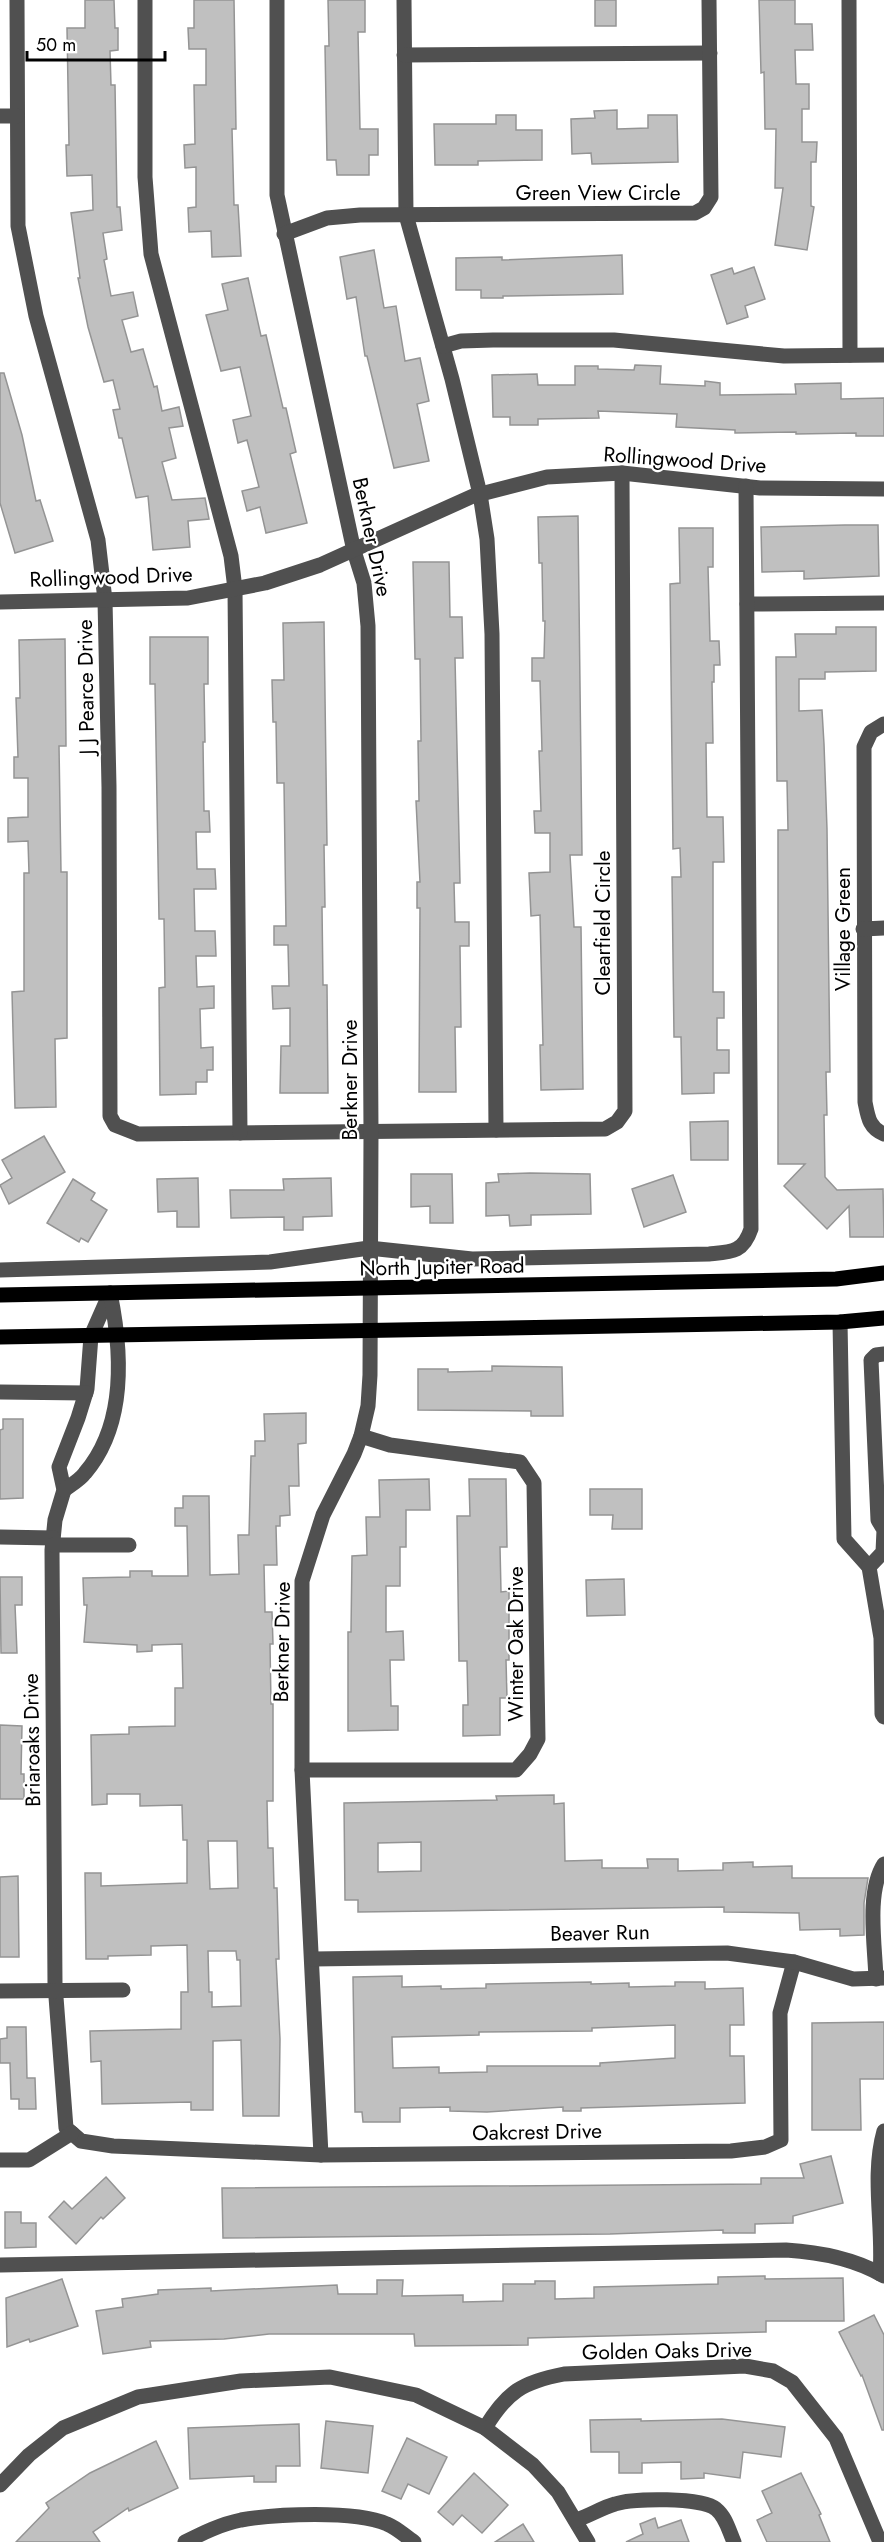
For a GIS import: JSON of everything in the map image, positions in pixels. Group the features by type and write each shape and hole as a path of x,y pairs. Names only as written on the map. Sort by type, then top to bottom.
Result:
{"main road":[{"name":"North Jupiter Road","path":"0,1295 370,1290 836,1279 884,1273"},
{"path":"0,1337 840,1322 884,1318"}],"street":[{"name":"J J Pearce Drive","path":"17,0 18,226 28,286 98,540 105,600 109,787 110,1116 115,1125 138,1134 371,1132"},
{"path":"145,0 145,177 151,254 231,556 235,589 240,1133"},
{"name":"Berkner Drive","path":"277,0 277,195 354,550 364,583 368,626 371,1132 369,1248 371,1332 368,1406 361,1436 323,1515 302,1581 302,1770 321,2156"},
{"path":"404,0 406,215 443,346 480,494 487,539 492,634 496,1130"},
{"name":"Green View Circle","path":"284,234 327,218 360,215 695,213 704,208 711,197 709,0"},
{"path":"849,0 850,355"},
{"path":"404,56 710,53"},
{"path":"0,116 17,116"},
{"path":"443,346 461,341 614,340 784,356 884,356"},
{"name":"Rollingwood Drive","path":"0,602 188,598 266,583 354,550 409,523 480,494 547,477 622,473 746,486 884,489"},
{"name":"Clearfield Circle","path":"371,1132 605,1129 617,1122 625,1111 622,473"},
{"path":"0,1270 270,1263 369,1248 452,1257 496,1259 709,1254 734,1251 745,1243 751,1229 746,486"},
{"path":"747,603 884,603"},
{"name":"Village Green","path":"884,724 871,732 864,747 863,929 864,1102 868,1120 875,1130 884,1134"},
{"path":"863,929 884,928"},
{"path":"64,1490 85,1474 100,1450 111,1423 117,1396 119,1336 110,1293"},
{"name":"Briaroaks Drive","path":"72,2133 66,2128 56,1992 51,1613 53,1541 55,1520 64,1490 59,1467 86,1393 91,1336 110,1293"},
{"path":"840,1322 844,1539 869,1568 881,1638 882,1714 884,1717"},
{"path":"869,1568 883,1552 884,1530 878,1520 872,1360 876,1355 884,1354"},
{"path":"0,1392 86,1393"},
{"name":"Winter Oak Drive","path":"302,1770 516,1770 531,1754 538,1739 534,1483 520,1462 390,1444 361,1436"},
{"path":"0,1537 129,1545"},
{"path":"880,1979 874,1892 877,1875 884,1864"},
{"name":"Beaver Run","path":"313,1959 727,1953 794,1962 853,1979 880,1979"},
{"name":"Oakcrest Drive","path":"72,2133 81,2141 113,2146 321,2156 731,2151 765,2147 781,2140 780,2013 794,1962"},
{"path":"0,1991 123,1990"},
{"path":"882,2275 879,2149 884,2131"},
{"path":"0,2160 29,2160 72,2133"},
{"path":"0,2265 786,2250 807,2251 834,2258 872,2269 882,2275"},
{"name":"Golden Oaks Drive","path":"485,2428 499,2406 512,2394 536,2380 564,2374 745,2366 773,2371 792,2382 836,2438 880,2542"},
{"path":"0,2485 29,2455 63,2428 138,2397 241,2381 330,2377 416,2395 485,2428 532,2465 558,2492 588,2542"},
{"path":"576,2520 615,2504 626,2502 704,2503 715,2508 723,2516 734,2542"},
{"path":"185,2542 207,2531 239,2521 269,2517 338,2514 372,2518 389,2524 414,2542"}],"building":[{"path":"85,0 114,0 115,28 118,28 118,50 110,51 111,85 115,85 117,207 120,207 122,230 103,233 107,259 104,260 111,296 133,292 138,316 122,320 131,352 143,349 154,387 157,386 162,411 179,407 183,426 169,428 176,458 162,462 172,500 205,498 209,519 188,521 190,547 153,550 148,496 136,498 113,410 120,409 113,380 104,382 88,327 78,278 80,278 71,213 93,210 92,175 67,176 66,145 69,145 67,28 85,28"},
{"path":"194,0 234,0 236,129 232,129 234,205 238,205 241,256 212,257 211,231 189,232 188,208 196,207 196,167 185,168 184,145 195,144 194,85 206,85 206,49 189,49 188,28 194,28"},
{"path":"328,0 365,0 365,32 358,32 360,129 378,129 378,155 369,155 369,175 337,175 336,160 327,160 325,46 329,46"},
{"path":"595,0 616,0 616,26 595,26"},
{"path":"759,0 795,0 795,24 812,24 813,50 795,50 796,84 809,84 809,109 802,109 802,142 817,142 816,162 811,162 811,206 814,207 807,250 775,245 783,188 775,188 776,129 765,129"},
{"path":"617,110 617,129 648,128 648,115 677,115 678,162 592,164 591,153 572,154 571,119 595,118 594,111"},
{"path":"496,115 516,115 516,130 542,130 542,160 478,161 478,165 435,165 434,124 496,124"},
{"path":"374,250 384,308 396,306 405,361 420,358 429,401 417,404 429,461 394,468 367,356 365,356 356,297 347,299 340,257"},
{"path":"622,255 623,294 481,298 481,290 456,290 456,258 502,257 502,260"},
{"path":"754,267 765,299 745,306 748,317 727,324 711,275 732,268 734,274"},
{"path":"248,278 261,336 266,335 283,408 286,408 296,452 290,454 307,523 266,533 260,507 247,511 242,491 259,487 247,440 238,443 233,420 251,416 240,367 221,371 206,315 228,310 222,284"},
{"path":"635,365 661,366 660,384 705,386 705,381 720,383 720,395 796,394 795,384 841,383 841,399 884,398 884,436 856,436 856,433 735,433 735,430 676,427 677,414 598,411 599,418 538,419 538,425 510,425 510,417 493,417 492,375 537,374 538,385 575,385 575,366 634,370"},
{"path":"0,373 4,373 22,435 36,501 40,500 53,541 15,553 0,503"},
{"path":"578,516 582,855 570,855 574,927 581,927 583,1089 541,1090 540,1045 543,1045 540,915 531,916 529,873 550,872 550,833 535,833 534,811 541,811 539,751 542,751 540,681 532,681 532,658 544,658 545,621 543,621 542,563 539,563 538,517"},
{"path":"878,525 879,576 804,579 804,571 762,572 761,527"},
{"path":"679,528 713,528 713,567 708,567 710,641 719,641 720,665 714,665 714,682 712,682 713,743 706,743 707,817 723,817 724,862 713,862 713,992 724,992 724,1018 717,1018 717,1050 729,1050 729,1073 714,1073 714,1093 682,1094 681,1037 674,1037 672,877 681,877 680,848 673,849 670,584 680,583"},
{"path":"413,562 449,562 450,617 462,617 463,658 455,658 460,883 454,883 455,922 469,922 469,946 460,946 461,1027 455,1027 456,1092 419,1092 420,908 417,908 417,882 420,882 416,801 419,801 418,741 421,741 420,659 415,659"},
{"path":"324,622 327,845 324,845 325,907 322,907 323,985 327,985 328,1093 280,1093 281,1046 290,1046 290,1008 273,1009 272,986 289,986 288,945 274,945 274,926 286,926 284,783 277,783 276,722 273,722 272,680 284,680 283,623"},
{"path":"836,627 876,627 876,671 825,672 825,679 799,679 799,711 822,710 824,744 830,1072 826,1072 825,1177 837,1190 883,1189 884,1237 850,1237 849,1206 827,1229 784,1186 805,1164 778,1164 778,830 788,830 787,781 777,781 776,657 796,657 795,634 836,634"},
{"path":"150,637 208,637 208,684 204,684 205,742 203,742 204,811 209,811 210,832 196,832 197,869 215,869 216,889 194,889 195,931 215,931 216,956 196,956 197,987 214,986 214,1008 200,1009 201,1048 213,1047 213,1070 207,1070 207,1082 196,1082 196,1094 160,1095 159,988 165,987 164,919 159,919 155,684 150,684"},
{"path":"65,639 66,746 59,746 61,872 67,872 67,1038 55,1039 56,1107 15,1108 12,992 24,991 24,873 29,873 28,841 8,842 8,818 28,817 28,778 14,778 14,757 18,757 16,698 20,698 19,640"},
{"path":"728,1121 728,1160 691,1160 690,1122"},
{"path":"44,1136 65,1172 9,1204 0,1185 12,1178 2,1160"},
{"path":"411,1174 452,1174 453,1223 430,1223 430,1206 411,1207"},
{"path":"498,1174 590,1174 591,1214 531,1215 531,1225 510,1226 509,1215 486,1216 486,1183 499,1182"},
{"path":"673,1175 686,1212 644,1227 632,1189"},
{"path":"198,1178 199,1227 177,1227 177,1211 158,1212 157,1179"},
{"path":"331,1178 332,1216 303,1217 303,1230 284,1230 284,1217 231,1218 230,1190 284,1190 283,1179"},
{"path":"73,1179 95,1193 91,1200 107,1210 88,1242 81,1238 79,1242 47,1223"},
{"path":"492,1366 562,1367 563,1416 531,1416 531,1411 418,1410 418,1369 448,1369 448,1372 492,1371"},
{"path":"306,1413 306,1443 298,1444 299,1486 289,1486 290,1515 280,1516 280,1526 276,1526 277,1565 264,1565 265,1612 272,1612 273,1644 270,1644 271,1704 273,1704 273,1801 267,1801 268,1848 273,1848 274,1888 277,1888 279,2116 243,2116 241,2040 213,2041 213,2110 191,2110 191,2102 102,2104 101,2061 91,2062 90,2031 181,2029 181,1992 188,1992 187,1945 151,1946 151,1955 86,1959 85,1873 101,1873 101,1886 187,1883 187,1840 183,1840 182,1805 140,1806 140,1794 107,1794 107,1804 92,1805 91,1735 129,1734 129,1727 175,1726 175,1688 183,1688 182,1644 152,1645 152,1651 137,1652 137,1645 84,1642 87,1605 84,1605 83,1578 130,1577 130,1571 152,1571 152,1576 188,1576 187,1526 175,1526 175,1508 183,1508 183,1496 209,1496 210,1575 239,1574 238,1535 249,1535 251,1456 255,1456 255,1441 265,1441 264,1414","holes":["208,1841 237,1841 238,1888 210,1889","208,1951 236,1951 237,1960 240,1960 241,2006 212,2007 212,1992 209,1992"]},
{"path":"3,1419 23,1419 23,1498 0,1499 0,1430 3,1429"},
{"path":"429,1479 430,1510 406,1510 406,1547 400,1547 400,1586 386,1586 386,1632 403,1631 404,1660 390,1660 391,1706 398,1706 398,1730 348,1731 348,1632 351,1632 352,1556 367,1555 366,1517 380,1517 379,1480"},
{"path":"469,1479 506,1479 507,1547 500,1547 501,1592 509,1591 509,1660 506,1660 507,1698 500,1698 500,1735 463,1736 463,1705 468,1705 467,1661 459,1661 457,1516 470,1516"},
{"path":"590,1489 642,1489 642,1529 612,1529 613,1515 590,1515"},
{"path":"0,1577 22,1577 22,1605 15,1605 17,1653 1,1653"},
{"path":"624,1579 625,1615 587,1616 586,1580"},
{"path":"0,1725 22,1726 21,1774 24,1774 24,1799 0,1799"},
{"path":"554,1795 554,1804 564,1803 565,1861 602,1860 602,1868 648,1868 647,1859 678,1859 678,1871 723,1870 723,1863 753,1862 753,1867 792,1866 792,1878 868,1878 864,1903 864,1935 840,1936 840,1929 800,1930 799,1913 724,1912 724,1907 358,1912 358,1900 345,1900 344,1803 497,1800 496,1796","holes":["421,1842 421,1871 378,1872 378,1843"]},
{"path":"18,1876 19,1957 0,1957 0,1877"},
{"path":"402,1976 402,1987 441,1986 441,1989 486,1988 486,1984 591,1982 591,1984 629,1983 629,1987 675,1986 675,1982 705,1982 705,1989 743,1988 744,2025 730,2025 730,2056 744,2056 745,2103 581,2108 581,2111 563,2111 563,2107 487,2112 450,2111 450,2107 400,2108 400,2122 363,2122 362,2112 355,2112 353,1977","holes":["675,2025 675,2058 600,2063 600,2066 487,2066 487,2072 439,2073 439,2067 393,2068 392,2037 479,2035 479,2032 592,2031 592,2028"]},
{"path":"884,2022 884,2079 860,2079 861,2130 812,2130 812,2023"},
{"path":"7,2027 26,2027 27,2078 35,2078 36,2109 19,2109 19,2099 11,2099 10,2063 0,2063 0,2039 7,2038"},
{"path":"831,2156 843,2203 793,2216 793,2223 755,2224 755,2233 723,2233 723,2230 610,2234 223,2238 222,2188 761,2184 761,2178 804,2178 800,2164"},
{"path":"106,2177 125,2198 103,2219 101,2217 76,2244 49,2217 64,2201 72,2209"},
{"path":"5,2212 21,2212 21,2223 36,2223 36,2247 5,2248"},
{"path":"765,2276 765,2279 843,2278 844,2321 766,2321 766,2332 528,2338 528,2345 415,2346 414,2334 269,2334 224,2339 150,2341 151,2347 103,2354 96,2311 123,2307 122,2299 158,2294 158,2290 211,2288 211,2291 337,2285 338,2294 377,2294 377,2280 403,2280 402,2296 463,2295 463,2302 503,2301 503,2284 535,2284 535,2281 555,2281 555,2299 594,2298 594,2287 718,2284 718,2277"},
{"path":"62,2279 78,2326 7,2347 6,2298"},
{"path":"874,2315 884,2335 884,2430 882,2430 862,2375 839,2332"},
{"path":"641,2419 641,2421 722,2419 785,2427 781,2457 743,2452 740,2478 704,2473 704,2478 681,2479 681,2462 642,2463 642,2473 619,2473 619,2452 591,2452 590,2420"},
{"path":"326,2421 373,2426 368,2473 321,2468"},
{"path":"299,2424 300,2466 276,2466 276,2482 254,2482 254,2476 190,2479 188,2428"},
{"path":"407,2438 447,2457 429,2494 408,2484 401,2499 382,2491"},
{"path":"156,2441 178,2488 129,2511 128,2508 93,2532 100,2542 16,2542 49,2508 46,2503 90,2473"},
{"path":"474,2473 508,2505 482,2533 462,2515 453,2525 438,2512"},
{"path":"801,2473 821,2514 819,2515 830,2542 767,2542 757,2520 772,2513 762,2491"},
{"path":"655,2518 658,2528 681,2520 689,2542 626,2542 643,2534 640,2524"},
{"path":"523,2524 534,2542 495,2542"}]}
